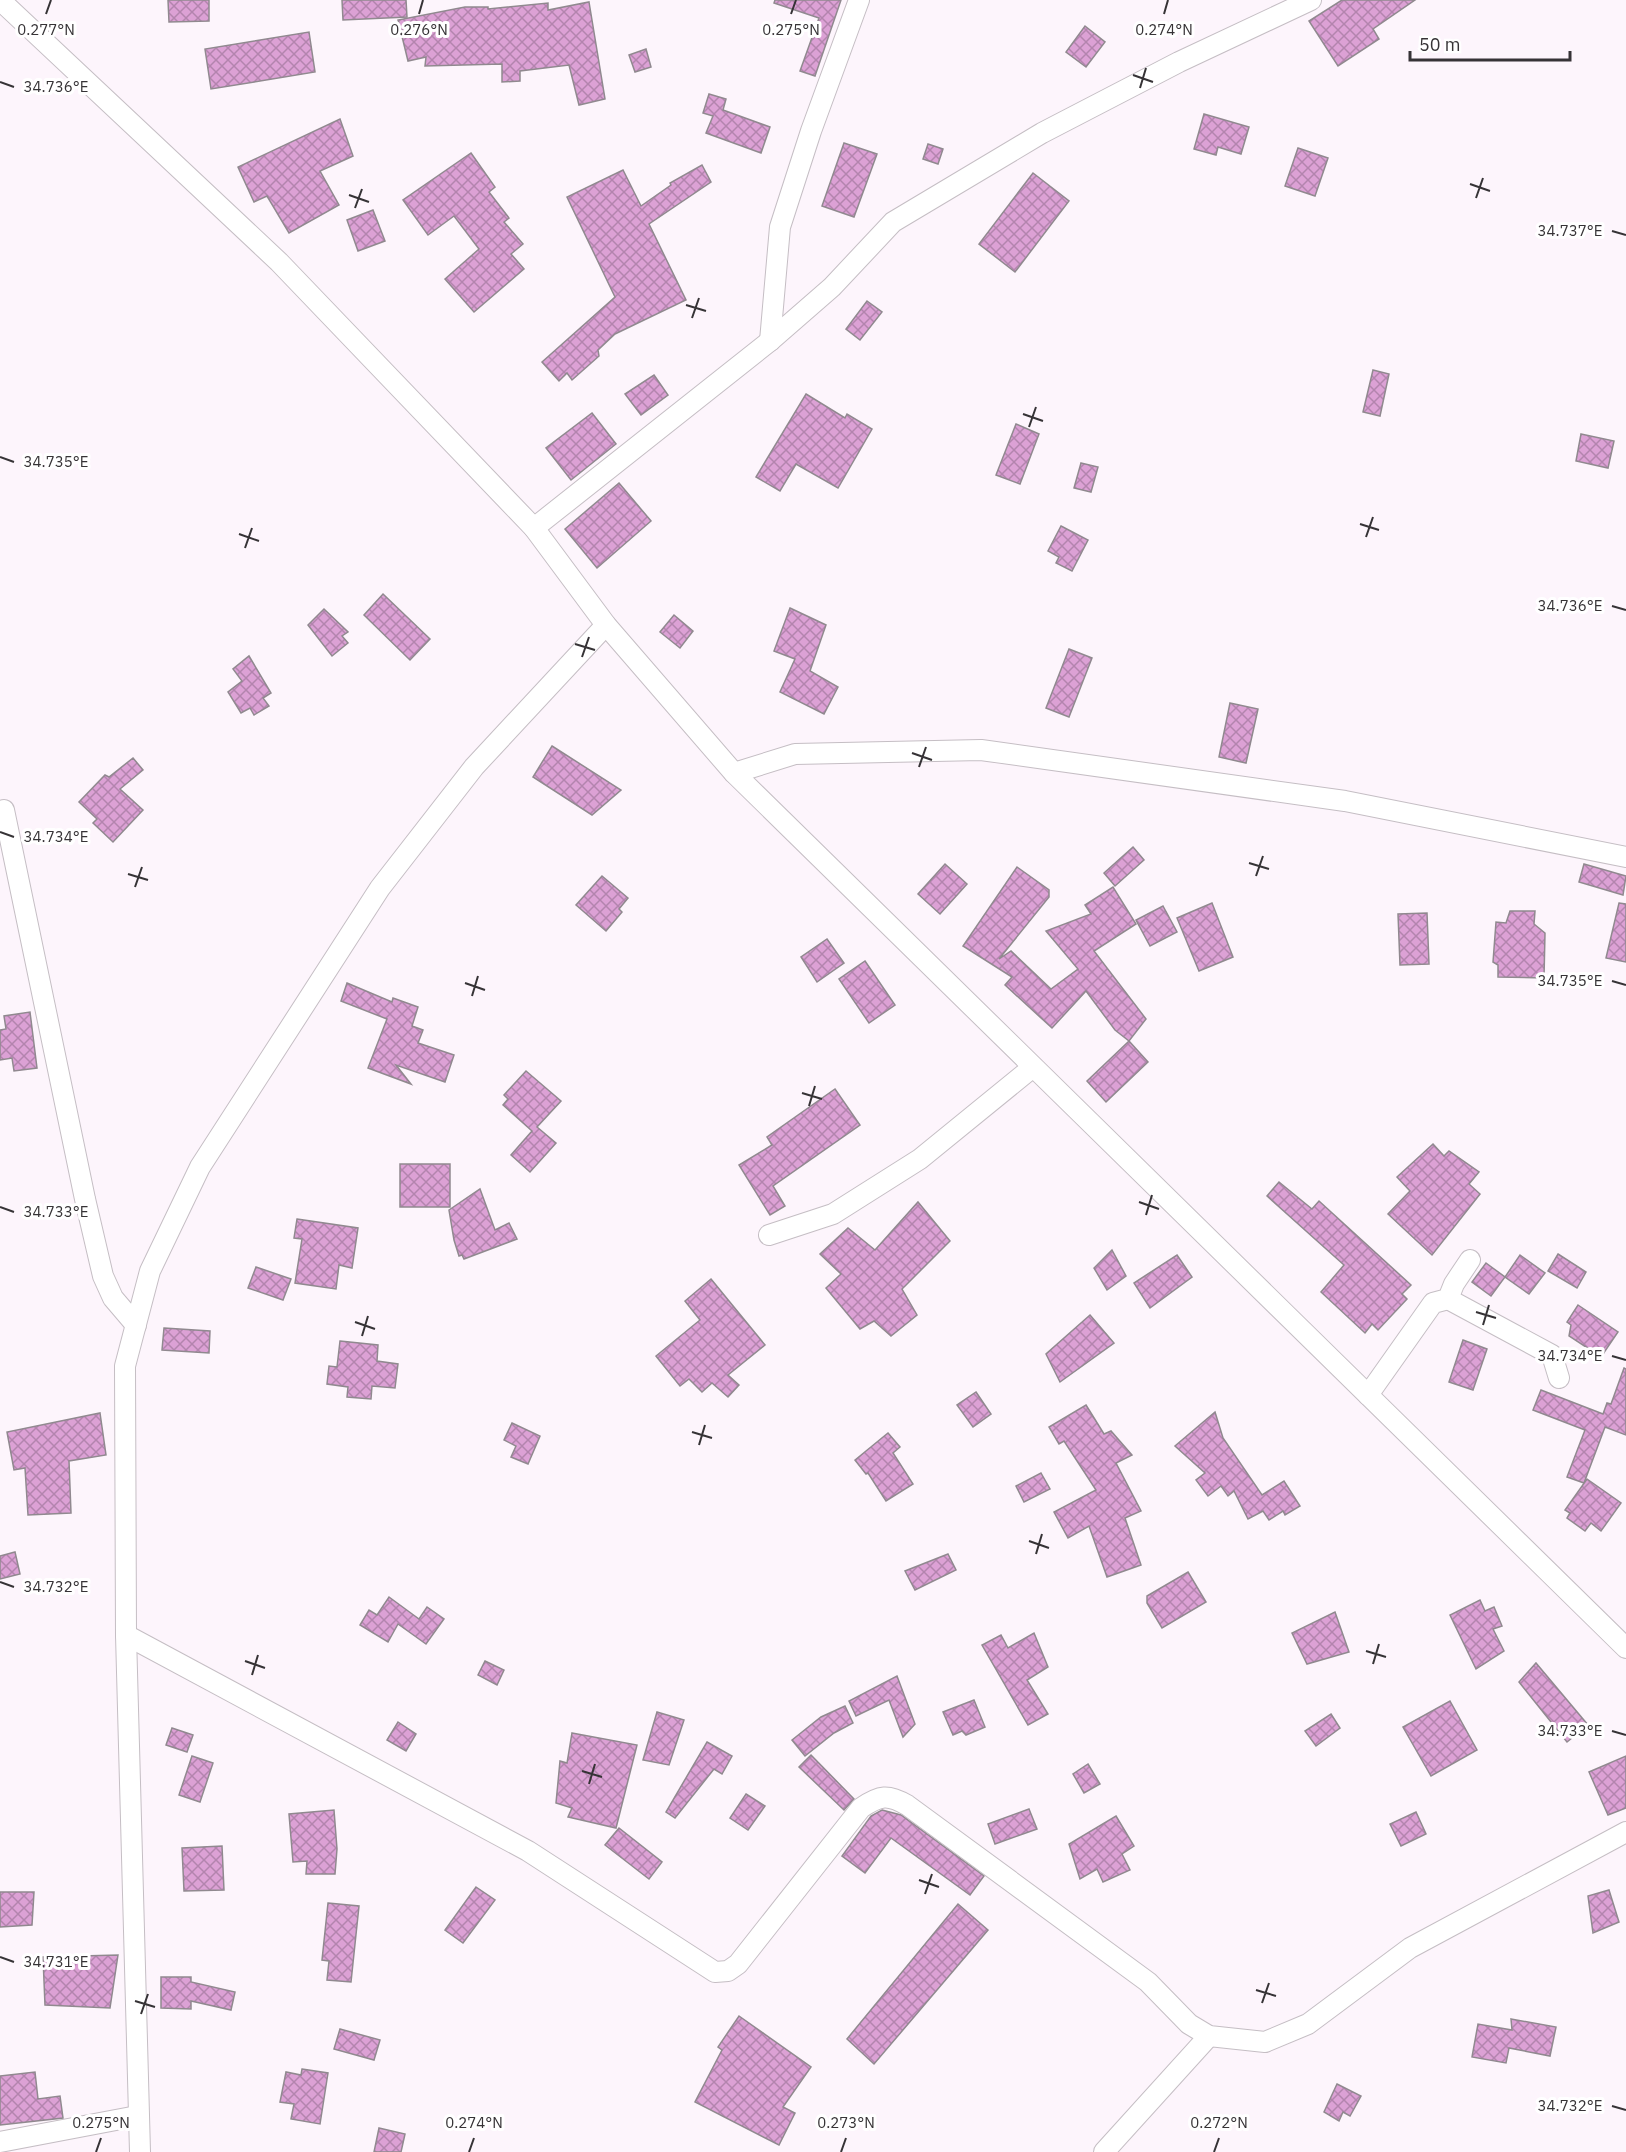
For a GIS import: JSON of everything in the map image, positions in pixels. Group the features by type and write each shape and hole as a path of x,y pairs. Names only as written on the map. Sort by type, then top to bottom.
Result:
{"street":[{"path":"0,0 279,262 534,528 606,626 734,773 1626,1648"},
{"path":"770,341 780,227 811,131 859,0"},
{"path":"534,528 770,341 832,287 893,222 1042,133 1179,62 1311,0"},
{"path":"140,2152 137,2116 126,1635 125,1366 150,1271 200,1167 380,888 474,767 606,626"},
{"path":"734,773 795,754 981,750 1345,801 1626,857"},
{"path":"4,810 103,1276 112,1298 136,1325"},
{"path":"769,1235 833,1214 910,1165 1033,1067"},
{"path":"1448,1299 1454,1284 1470,1260"},
{"path":"1368,1395 1432,1303 1448,1299 1552,1355 1559,1378"},
{"path":"126,1635 528,1851 715,1972 728,1971 738,1964 861,1808 877,1797 890,1796 907,1805 1148,1982 1189,2024 1209,2036 1265,2042 1308,2024 1410,1948 1626,1832"},
{"path":"1104,2152 1209,2036"},
{"path":"0,2142 137,2116"}],"building":[{"path":"168,0 209,0 209,21 169,22"},
{"path":"342,0 406,0 407,17 343,20"},
{"path":"775,0 841,0 815,76 800,71 819,18 774,3"},
{"path":"1342,0 1415,0 1373,29 1379,39 1338,66 1309,21"},
{"path":"589,2 605,99 579,105 569,65 520,71 520,81 502,82 502,64 425,66 426,57 408,61 398,20 465,7 488,7 488,9 548,3 548,10"},
{"path":"1085,26 1105,42 1086,67 1066,52"},
{"path":"309,32 315,72 211,89 205,49"},
{"path":"646,49 651,67 635,72 629,55"},
{"path":"709,94 726,99 723,110 770,127 761,153 706,133 713,116 703,113"},
{"path":"1204,114 1249,127 1241,154 1218,147 1216,155 1194,149"},
{"path":"340,119 353,156 320,171 339,205 289,233 267,196 254,202 238,167"},
{"path":"844,143 877,154 854,217 822,206"},
{"path":"928,144 943,149 938,164 923,159"},
{"path":"1298,148 1328,158 1315,196 1285,186"},
{"path":"471,153 495,187 489,192 509,218 504,222 523,244 511,254 524,269 474,312 445,279 479,249 454,216 428,235 403,200"},
{"path":"702,165 711,182 649,224 686,300 615,334 598,350 599,356 572,380 567,373 559,381 542,362 615,297 567,197 623,170 641,206 671,185 670,183"},
{"path":"1033,173 1069,201 1015,272 979,244"},
{"path":"373,210 385,241 358,251 347,220"},
{"path":"867,301 882,312 860,340 846,329"},
{"path":"1373,370 1389,374 1380,416 1363,412"},
{"path":"654,375 668,395 641,415 625,394"},
{"path":"806,394 845,418 847,414 872,429 838,488 796,464 780,491 756,477"},
{"path":"592,413 616,444 571,480 546,448"},
{"path":"1016,424 1039,434 1020,484 996,475"},
{"path":"1581,434 1614,441 1608,468 1576,461"},
{"path":"1081,463 1098,467 1091,492 1074,488"},
{"path":"619,483 651,521 597,568 565,529"},
{"path":"1061,526 1088,540 1072,571 1056,563 1059,557 1048,551"},
{"path":"383,594 430,639 410,660 364,615"},
{"path":"790,608 826,625 810,671 838,687 824,714 780,692 795,659 774,651"},
{"path":"324,609 348,632 342,636 348,643 332,656 308,625"},
{"path":"674,615 693,631 680,648 660,632"},
{"path":"1069,649 1092,658 1069,717 1046,708"},
{"path":"249,656 271,693 263,698 269,706 254,715 250,708 241,713 228,692 242,681 233,669"},
{"path":"1230,703 1258,709 1246,763 1219,757"},
{"path":"552,746 621,790 592,815 533,777"},
{"path":"133,758 143,770 120,789 143,810 113,842 93,823 97,819 79,802 105,775 109,777"},
{"path":"1133,847 1144,860 1115,886 1104,873"},
{"path":"945,864 967,884 940,914 918,894"},
{"path":"1584,864 1626,876 1623,895 1579,882"},
{"path":"1017,867 1049,890 1049,897 999,959 1011,951 1051,989 1078,969 1046,931 1091,914 1085,905 1113,887 1136,924 1094,951 1146,1019 1129,1041 1115,1030 1086,991 1052,1028 1005,985 1012,977 963,946"},
{"path":"602,876 628,898 619,909 622,912 606,931 576,905"},
{"path":"1212,903 1233,957 1199,971 1177,918"},
{"path":"1619,903 1626,904 1626,962 1606,958"},
{"path":"1163,906 1177,932 1150,946 1136,920"},
{"path":"1510,911 1535,911 1534,924 1545,933 1544,978 1498,977 1498,965 1493,962 1496,922 1506,923"},
{"path":"1427,913 1429,964 1400,965 1398,914"},
{"path":"827,939 844,963 817,982 801,957"},
{"path":"865,961 895,1005 869,1023 839,979"},
{"path":"347,983 392,1002 393,998 418,1007 412,1026 423,1030 418,1043 454,1055 445,1082 396,1065 411,1084 368,1068 387,1019 341,1001"},
{"path":"30,1012 37,1068 14,1071 12,1058 0,1060 0,1030 6,1029 4,1016"},
{"path":"1129,1041 1148,1062 1106,1102 1087,1081"},
{"path":"526,1071 561,1101 537,1127 556,1143 530,1172 511,1155 532,1131 503,1105 508,1099 504,1095"},
{"path":"835,1089 860,1125 773,1186 785,1206 770,1215 739,1165 772,1145 767,1137"},
{"path":"1433,1144 1444,1156 1449,1151 1479,1172 1469,1184 1480,1194 1432,1255 1388,1214 1410,1191 1397,1177"},
{"path":"400,1164 450,1164 450,1207 400,1207"},
{"path":"1279,1182 1312,1209 1319,1201 1411,1285 1402,1294 1407,1299 1378,1330 1372,1324 1365,1333 1321,1292 1344,1265 1267,1196"},
{"path":"480,1189 495,1230 509,1223 517,1239 464,1259 462,1255 459,1256 454,1240 449,1210"},
{"path":"918,1202 950,1241 902,1289 917,1315 891,1336 874,1321 860,1329 826,1288 841,1274 820,1254 848,1228 875,1250"},
{"path":"297,1219 358,1228 352,1268 339,1265 336,1289 295,1283 302,1239 294,1238"},
{"path":"1112,1250 1126,1276 1107,1290 1094,1268"},
{"path":"1558,1254 1586,1272 1577,1288 1548,1271"},
{"path":"1177,1255 1192,1277 1150,1308 1134,1283"},
{"path":"1520,1255 1545,1273 1529,1294 1505,1277"},
{"path":"1486,1263 1505,1277 1491,1296 1472,1282"},
{"path":"256,1267 291,1279 283,1300 248,1288"},
{"path":"711,1279 765,1345 728,1375 739,1385 728,1397 712,1383 702,1392 689,1379 680,1386 656,1356 700,1320 685,1301"},
{"path":"1578,1305 1618,1332 1601,1357 1569,1336 1571,1325 1567,1322"},
{"path":"1090,1315 1114,1343 1060,1382 1046,1354"},
{"path":"164,1328 210,1331 209,1353 162,1350"},
{"path":"1463,1340 1487,1349 1473,1390 1449,1382"},
{"path":"340,1341 378,1345 377,1361 398,1364 395,1388 372,1386 371,1399 347,1397 348,1387 327,1384 329,1366 337,1367"},
{"path":"1624,1368 1626,1369 1626,1435 1605,1427 1584,1483 1567,1477 1585,1430 1533,1410 1541,1390 1603,1414 1607,1403 1611,1404"},
{"path":"976,1392 991,1414 973,1427 957,1405"},
{"path":"1086,1405 1104,1434 1111,1431 1132,1455 1116,1463 1141,1511 1125,1518 1141,1565 1107,1577 1089,1526 1068,1538 1054,1512 1096,1490 1064,1441 1059,1444 1049,1427"},
{"path":"1215,1412 1223,1438 1262,1495 1284,1481 1300,1506 1285,1515 1283,1511 1269,1520 1263,1511 1248,1519 1234,1491 1228,1496 1221,1486 1208,1496 1196,1480 1205,1473 1175,1446"},
{"path":"100,1413 106,1455 69,1461 71,1513 28,1515 25,1468 14,1470 7,1432"},
{"path":"512,1423 540,1436 528,1464 511,1457 516,1446 504,1440"},
{"path":"888,1433 900,1447 893,1453 913,1484 886,1501 868,1473 866,1474 855,1460"},
{"path":"1041,1473 1050,1489 1024,1502 1016,1486"},
{"path":"1587,1479 1621,1503 1601,1531 1591,1523 1585,1531 1567,1518 1570,1513 1565,1510"},
{"path":"15,1552 20,1574 0,1579 0,1556"},
{"path":"948,1554 956,1570 915,1590 905,1571"},
{"path":"1188,1572 1206,1602 1162,1628 1147,1603 1147,1596"},
{"path":"389,1597 419,1619 427,1607 444,1619 426,1644 398,1624 388,1642 360,1625 369,1610 377,1615"},
{"path":"1480,1600 1485,1611 1494,1607 1502,1626 1493,1629 1504,1651 1476,1669 1450,1615"},
{"path":"1335,1612 1349,1652 1307,1664 1292,1633"},
{"path":"1034,1633 1048,1667 1027,1680 1048,1714 1028,1725 982,1645 1001,1635 1008,1648"},
{"path":"485,1661 504,1670 497,1685 478,1675"},
{"path":"1536,1663 1588,1725 1567,1742 1519,1682"},
{"path":"897,1676 915,1724 903,1737 889,1700 856,1716 849,1701"},
{"path":"974,1700 985,1727 966,1735 962,1731 953,1735 943,1712"},
{"path":"1450,1701 1477,1750 1431,1776 1403,1727"},
{"path":"845,1706 853,1723 834,1733 805,1756 792,1740 821,1717"},
{"path":"657,1712 684,1720 669,1765 643,1760"},
{"path":"1331,1714 1340,1728 1316,1746 1305,1731"},
{"path":"398,1722 416,1734 406,1751 387,1740"},
{"path":"172,1728 193,1735 187,1752 166,1745"},
{"path":"572,1733 637,1745 616,1828 568,1817 572,1808 556,1803 560,1761 567,1763"},
{"path":"707,1742 732,1756 722,1774 714,1769 675,1818 666,1812"},
{"path":"811,1755 854,1799 844,1810 799,1767"},
{"path":"192,1756 213,1763 200,1802 179,1795"},
{"path":"1626,1756 1626,1808 1608,1815 1589,1772"},
{"path":"1088,1764 1100,1784 1084,1793 1073,1774"},
{"path":"746,1794 765,1806 748,1830 730,1818"},
{"path":"1029,1809 1037,1829 995,1844 988,1824"},
{"path":"334,1810 337,1849 335,1874 306,1874 307,1861 293,1862 289,1814"},
{"path":"882,1810 901,1815 984,1876 970,1895 891,1838 865,1873 842,1856 871,1816"},
{"path":"1416,1812 1426,1834 1401,1846 1390,1824"},
{"path":"1116,1816 1134,1846 1122,1854 1130,1870 1103,1882 1097,1869 1080,1879 1069,1844"},
{"path":"619,1828 662,1862 649,1879 605,1845"},
{"path":"222,1846 224,1890 184,1891 182,1848"},
{"path":"476,1887 495,1900 463,1943 445,1930"},
{"path":"1609,1890 1619,1922 1593,1933 1588,1896"},
{"path":"0,1892 34,1892 32,1925 0,1927"},
{"path":"328,1903 359,1906 351,1982 327,1980 329,1961 322,1960"},
{"path":"958,1904 988,1930 874,2064 847,2039"},
{"path":"118,1955 110,2008 45,2005 43,1957"},
{"path":"161,1977 191,1977 191,1982 235,1992 231,2010 191,2001 191,2009 161,2008"},
{"path":"739,2016 811,2067 783,2107 795,2113 779,2145 695,2102 722,2050 718,2047"},
{"path":"1511,2019 1556,2027 1550,2056 1509,2048 1506,2063 1472,2057 1478,2024 1512,2030"},
{"path":"340,2029 380,2040 374,2060 334,2049"},
{"path":"302,2069 328,2073 320,2124 291,2119 294,2104 280,2102 286,2072 301,2075"},
{"path":"35,2072 38,2099 60,2096 63,2118 0,2125 0,2076"},
{"path":"1337,2084 1361,2096 1350,2116 1343,2112 1339,2121 1324,2112"},
{"path":"379,2128 405,2134 401,2152 374,2152"}]}
